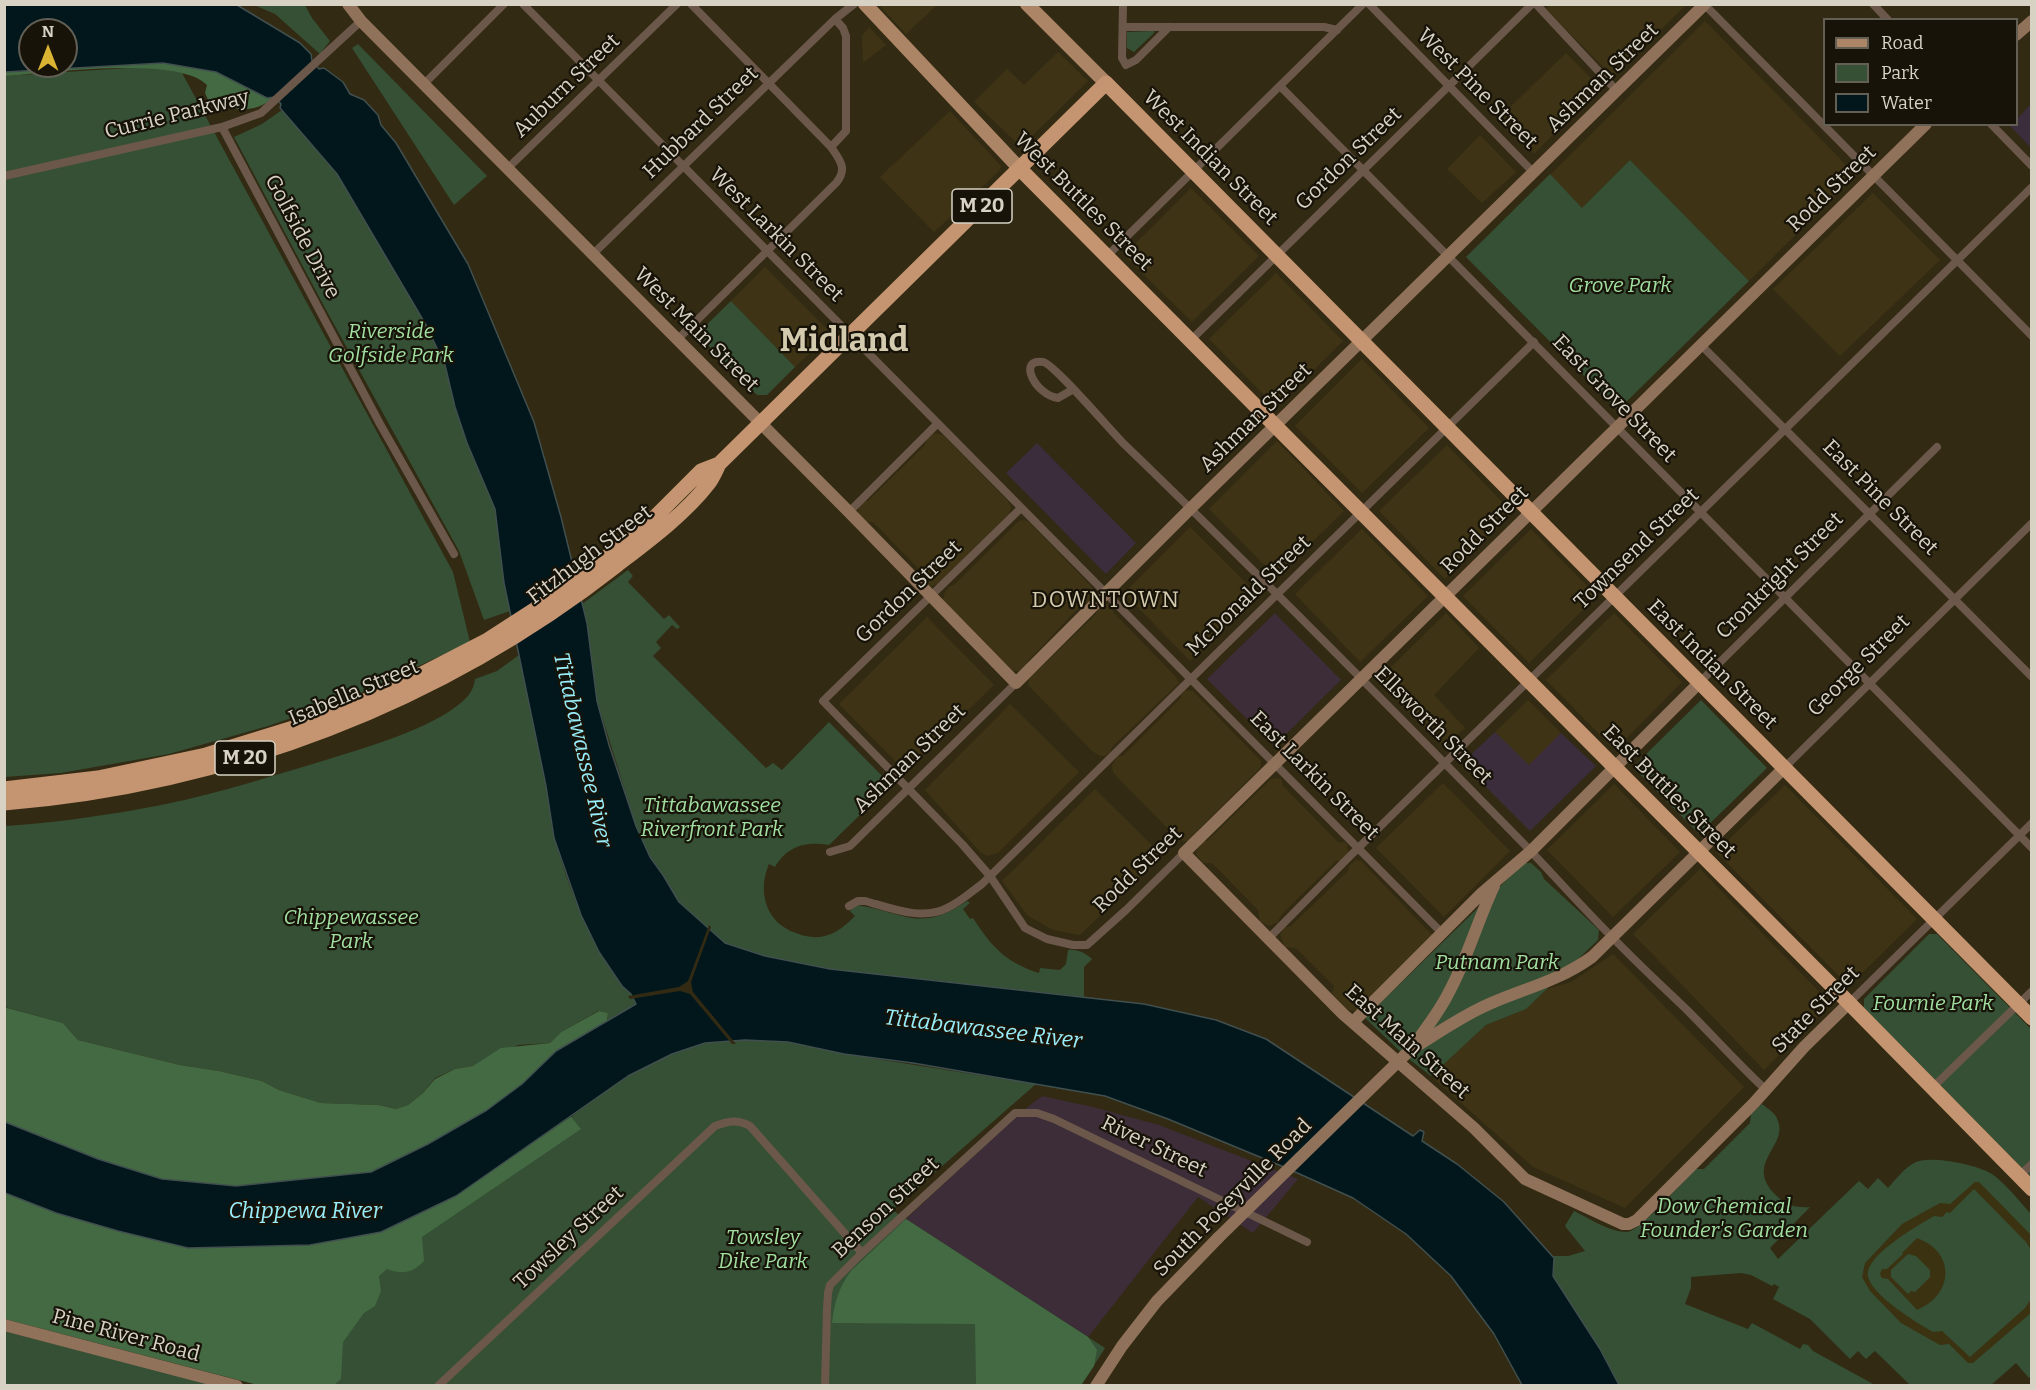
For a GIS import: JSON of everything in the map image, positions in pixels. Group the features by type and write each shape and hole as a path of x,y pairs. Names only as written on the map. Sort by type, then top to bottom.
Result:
{"highway":[{"name":"M 20","path":"761,424 1106,83"},
{"name":"West Indian Street","path":"1106,83 1362,342"},
{"name":"West Buttles Street","path":"1020,168 1276,425"},
{"name":"East Indian Street","path":"1362,342 2031,1018"},
{"name":"Fitzhugh Street","path":"470,657 539,622 601,578 681,502 709,483 719,464 761,424"},
{"name":"East Buttles Street","path":"1276,425 2031,1189"},
{"name":"Isabella Street","path":"4,789 67,783 130,773 236,747 316,721 470,657"},
{"name":"Isabella Street","path":"4,803 73,796 148,783 260,754 366,714 470,657"}],"main road":[{"name":"West Buttles Street","path":"865,4 1020,168"},
{"name":"West Indian Street","path":"1027,4 1106,83"}],"street":[{"name":"West Main Street","path":"348,4 361,21 1016,683"},
{"path":"424,84 504,4"},
{"name":"West Larkin Street","path":"523,4 1105,593"},
{"name":"Auburn Street","path":"508,168 677,4"},
{"path":"678,339 836,183 843,170 841,162 831,147 692,4"},
{"name":"Hubbard Street","path":"593,254 835,19 854,4"},
{"path":"1123,4 1122,58 1126,65 1136,60 1169,27"},
{"path":"1107,256 1363,4"},
{"name":"West Pine Street","path":"1369,4 1534,172"},
{"path":"1534,4 1617,91"},
{"name":"Gordon Street","path":"1191,340 1534,4"},
{"path":"1873,4 1886,18"},
{"path":"1705,5 1823,125"},
{"name":"Ashman Street","path":"830,852 850,846 1191,508 1705,5"},
{"path":"831,147 846,131 846,36 843,28 835,19"},
{"name":"Currie Parkway","path":"4,176 222,127 261,114 361,21"},
{"path":"2018,33 2031,21"},
{"path":"1123,27 1324,27 1337,30"},
{"name":"East Grove Street","path":"1280,86 2031,848"},
{"path":"1824,126 2031,336"},
{"name":"Rodd Street","path":"990,876 1025,928 1047,939 1064,944 1087,945 1126,910 1924,126"},
{"path":"1993,126 2031,166"},
{"name":"Golfside Drive","path":"222,127 375,413 454,554"},
{"name":"Townsend Street","path":"1269,938 1528,680 2031,187"},
{"name":"McDonald Street","path":"849,906 858,901 865,901 911,912 931,914 948,908 990,876 1534,342"},
{"name":"East Pine Street","path":"1701,345 2031,677"},
{"name":"Ellsworth Street","path":"1072,390 1058,398 1049,397 1031,379 1029,372 1032,366 1042,362 1049,364 1105,425 1277,594 1531,851 1612,938 1766,1090"},
{"path":"849,512 937,424"},
{"name":"Cronkright Street","path":"1496,882 1531,851 1937,447"},
{"name":"Gordon Street","path":"909,787 823,701 1021,508"},
{"name":"George Street","path":"1410,1050 1470,1013 1575,970 1593,957 2031,523"},
{"name":"East Larkin Street","path":"1105,593 1442,933"},
{"path":"909,787 990,876"},
{"name":"State Street","path":"1629,1224 1637,1220 1766,1090 1804,1047 2031,823"},
{"name":"East Main Street","path":"1184,853 1353,1022 1474,1128 1526,1179 1623,1224 1629,1224"},
{"path":"1353,1022 1496,882"},
{"path":"1410,1050 1449,994 1496,882"},
{"path":"1932,1088 2031,991"},
{"name":"South Poseyville Road","path":"1096,1386 1157,1301 1410,1050"},
{"name":"River Street","path":"1015,1113 1037,1113 1054,1119 1306,1242"},
{"name":"Benson Street","path":"825,1386 830,1285 861,1253 1015,1113"},
{"name":"Towsley Street","path":"438,1386 715,1126 727,1121 739,1120 750,1126 861,1253"},
{"path":"2019,1176 2031,1164"},
{"name":"Pine River Road","path":"4,1325 237,1386"}],"shaded area":[{"path":"1551,4 1686,5 1613,77 1546,9"},
{"path":"879,5 937,5 906,34"},
{"path":"1705,21 1856,175 1749,281 1630,160 1582,208 1550,175"},
{"path":"869,27 886,45 863,63 862,36"},
{"path":"1058,52 1088,81 1021,147 974,102 1007,69 1024,85"},
{"path":"1566,53 1600,87 1534,154 1499,118"},
{"path":"2031,104 2031,148 2010,126 2018,126 2018,118"},
{"path":"950,111 1001,166 999,171 934,232 880,177"},
{"path":"1480,135 1516,172 1482,203 1447,169"},
{"path":"1191,188 1259,256 1192,322 1124,255"},
{"path":"1873,193 1940,260 1840,356 1773,289"},
{"path":"765,267 831,333 795,367 731,301"},
{"path":"1276,273 1343,341 1276,407 1209,339"},
{"path":"1362,359 1429,428 1362,493 1295,426"},
{"path":"935,433 943,435 1008,501 1011,507 1009,514 938,584 931,586 921,579 920,570 873,522 867,522 858,515 858,511 863,501 868,501 925,445 927,438"},
{"path":"1277,441 1344,511 1276,577 1209,509"},
{"path":"1037,443 1136,543 1106,574 1006,473"},
{"path":"1447,445 1512,512 1445,579 1379,511"},
{"path":"1019,521 1029,522 1092,587 1094,597 1089,603 1083,603 1028,661 1027,665 1020,671 1015,671 943,600 949,587 954,585"},
{"path":"1190,527 1258,595 1190,661 1124,593"},
{"path":"1362,529 1428,596 1360,662 1295,594"},
{"path":"1531,529 1597,596 1529,663 1463,596"},
{"path":"1107,604 1114,607 1113,612 1176,677 1179,683 1113,746 1110,752 1105,756 1100,756 1092,751 1028,685 1029,677 1096,614 1097,610"},
{"path":"1275,613 1341,680 1274,746 1207,679"},
{"path":"1446,613 1479,648 1434,695 1465,728 1445,747 1378,680"},
{"path":"1614,613 1682,682 1615,750 1546,680"},
{"path":"927,617 994,685 905,771 839,704"},
{"path":"1186,690 1193,691 1261,761 1260,768 1189,841 1176,837 1117,777 1112,765 1118,756 1123,756 1181,698 1181,694"},
{"path":"1528,700 1561,733 1529,765 1495,732"},
{"path":"1010,704 1079,772 998,853 988,856 981,853 925,790"},
{"path":"1495,732 1529,765 1561,733 1596,766 1530,831 1462,763"},
{"path":"1271,779 1282,780 1282,785 1339,843 1347,844 1348,852 1281,915 1278,922 1269,926 1260,922 1258,910 1212,863 1203,863 1196,854 1203,841 1207,841"},
{"path":"1443,783 1510,851 1444,917 1376,848"},
{"path":"1614,784 1680,852 1613,917 1547,850"},
{"path":"1785,785 1917,919 1849,986 1716,852"},
{"path":"1095,789 1162,855 1080,935 1053,930 1027,915 1002,881"},
{"path":"1356,860 1361,861 1433,934 1357,1011 1347,1010 1332,993 1334,986 1296,948 1285,947 1280,935 1284,928 1291,926 1348,871 1349,866"},
{"path":"1700,869 1831,1004 1764,1070 1633,934"},
{"path":"1613,954 1744,1087 1625,1208 1533,1167 1431,1076 1486,1025 1526,1009 1547,989 1571,982"},
{"path":"1042,1096 1159,1125 1298,1179 1253,1233 1198,1197 1088,1337 906,1219 1020,1113"}],"green space":[{"path":"254,5 305,5 330,41 320,54 275,14"},
{"path":"1154,31 1134,52 1127,48 1127,32"},
{"path":"358,44 487,176 454,205 352,48"},
{"path":"163,63 216,72 267,98 275,97 251,109 236,109 209,102 205,93 207,85 192,76 142,68 78,70 78,68"},
{"path":"142,67 181,71 453,572 470,642 350,698 268,726 169,754 61,773 5,777 5,76 78,78 78,71"},
{"path":"18,71 18,75 5,76 5,72"},
{"name":"Riverside Golfside Park","path":"282,110 337,174 426,325 445,365 467,443 495,509 504,583 510,611 484,620 459,551 234,137 262,124"},
{"name":"Grove Park","path":"1630,160 1749,281 1618,410 1466,257 1550,174 1582,208"},
{"path":"731,301 795,367 767,395 757,395 697,334"},
{"name":"Tittabawassee Riverfront Park","path":"628,570 633,576 628,582 664,619 669,615 680,627 677,629 672,625 656,642 661,648 653,656 766,768 773,763 782,770 829,722 891,785 829,845 813,844 798,847 785,854 775,867 769,864 765,875 764,896 777,922 800,934 820,937 835,932 852,919 855,916 850,911 852,906 874,908 913,918 924,918 951,911 967,901 970,903 963,909 970,919 973,918 1000,952 1027,969 1039,973 1040,968 1060,970 1066,964 1068,950 1081,952 1092,959 1084,967 1084,997 830,969 765,956 725,943 679,902 650,857 636,826 597,700 587,624 582,604"},
{"name":"Chippewassee Park","path":"519,655 546,786 554,838 566,876 599,952 636,1004 607,1021 608,1013 598,1011 561,1032 550,1043 518,1045 473,1066 455,1069 435,1078 423,1093 408,1105 396,1109 379,1105 321,1103 279,1090 262,1081 180,1065 78,1040 63,1023 5,1007 5,826 89,817 185,800 373,745 415,729 452,710 469,694 475,679 497,671"},
{"path":"1701,700 1767,768 1699,834 1633,767"},
{"name":"Putnam Park","path":"1524,863 1531,863 1541,872 1544,879 1599,930 1598,940 1526,1009 1486,1025 1431,1076 1404,1055 1365,1018"},
{"name":"Fournie Park","path":"1929,934 1937,934 2031,1029 2031,1177 1864,1008 1864,999"},
{"path":"4,1007 63,1023 78,1040 180,1065 262,1081 279,1090 321,1103 379,1105 396,1109 408,1105 435,1079 455,1069 473,1066 501,1048 550,1043 561,1032 599,1011 608,1013 607,1021 556,1051 522,1084 487,1110 428,1144 371,1172 236,1186 162,1179 98,1159 5,1122"},
{"name":"Towsley Dike Park","path":"745,1040 788,1042 844,1054 1036,1084 892,1210 1105,1348 1081,1386 258,1385 5,1319 4,1193 571,1117 617,1083 667,1056 708,1043"},
{"name":"Dow Chemical Founder's Garden","path":"1762,1104 1772,1111 1778,1121 1779,1131 1765,1166 1764,1175 1768,1186 1789,1205 1810,1207 1770,1248 1778,1259 1859,1181 1868,1189 1878,1178 1888,1188 1904,1170 1916,1162 1943,1160 1977,1167 1992,1174 2008,1188 2031,1214 2031,1376 2029,1378 2016,1363 1991,1385 1910,1385 1875,1351 1866,1359 1858,1351 1850,1359 1810,1319 1773,1299 1779,1287 1741,1273 1691,1277 1691,1288 1685,1304 1748,1329 1752,1323 1800,1349 1803,1344 1808,1345 1813,1351 1875,1385 1619,1385 1600,1349 1553,1276 1554,1258 1552,1256 1568,1256 1585,1251 1565,1226 1574,1211 1613,1230 1627,1232 1633,1230 1662,1205 1695,1169 1704,1169 1750,1123 1751,1114"},
{"path":"571,1117 581,1129 422,1237 424,1261 420,1265 407,1272 387,1269 379,1276 381,1291 375,1306 364,1313 343,1342 341,1379 334,1385 258,1385 5,1319 4,1193 56,1213 188,1248 348,1238 382,1232 456,1196"},
{"path":"906,1219 1088,1337 1097,1350 1094,1366 1081,1385 976,1385 975,1324 832,1323 838,1296 851,1271"},
{"path":"4,1331 214,1385 5,1385"}],"sand":[{"path":"1975,1182 1979,1182 2031,1235 2031,1250 2026,1242 1974,1189 1950,1213 1947,1212 1942,1217 1934,1216 1884,1250 1869,1268 1868,1276 1877,1292 1896,1308 1933,1332 1942,1331 1970,1357 2025,1308 2031,1299 2031,1313 1973,1363 1968,1363 1949,1344 1940,1345 1901,1323 1870,1291 1862,1277 1865,1263 1902,1224 1940,1203 1950,1204"},
{"path":"1917,1238 1930,1244 1939,1253 1944,1263 1946,1274 1944,1284 1929,1303 1917,1310 1888,1279 1882,1278 1880,1274 1882,1269 1887,1269","holes":["1908,1254 1916,1256 1930,1270 1930,1277 1915,1292 1911,1291 1908,1294 1891,1277 1891,1270"]}],"water":[{"path":"5,5 237,5 300,43 311,54 312,61 319,69 324,68 343,82 350,94 364,100 378,115 381,125 396,143 468,264 534,422 561,517 587,623 597,701 636,826 650,857 679,902 725,943 765,956 830,969 1144,1004 1216,1020 1266,1039 1413,1136 1420,1130 1424,1132 1422,1141 1457,1164 1504,1202 1554,1258 1553,1276 1600,1349 1619,1385 1522,1385 1494,1334 1451,1276 1406,1234 1353,1198 1168,1119 1105,1096 913,1063 844,1054 788,1042 745,1040 705,1043 672,1054 628,1076 456,1196 381,1232 310,1245 188,1248 56,1213 5,1193 5,1122 98,1159 162,1179 236,1186 371,1172 428,1144 487,1110 522,1084 556,1051 636,1004 599,952 581,915 554,838 546,786 504,583 495,509 467,443 445,365 426,325 337,174 280,108 281,104 275,97 267,98 216,72 163,63 78,68 78,18 18,18 18,71 5,72"}],"pier":[{"path":"709,925 711,927 691,982 693,992 736,1044 732,1044 690,994 680,991 630,999 628,996 679,987 688,981"}],"district":[{"name":"Midland","path":"844,342"},
{"name":"DOWNTOWN","path":"1106,601"}],"water label":[{"name":"Tittabawassee River","path":"582,750"},
{"name":"Tittabawassee River","path":"983,1030"},
{"name":"Chippewa River","path":"305,1212"}]}
